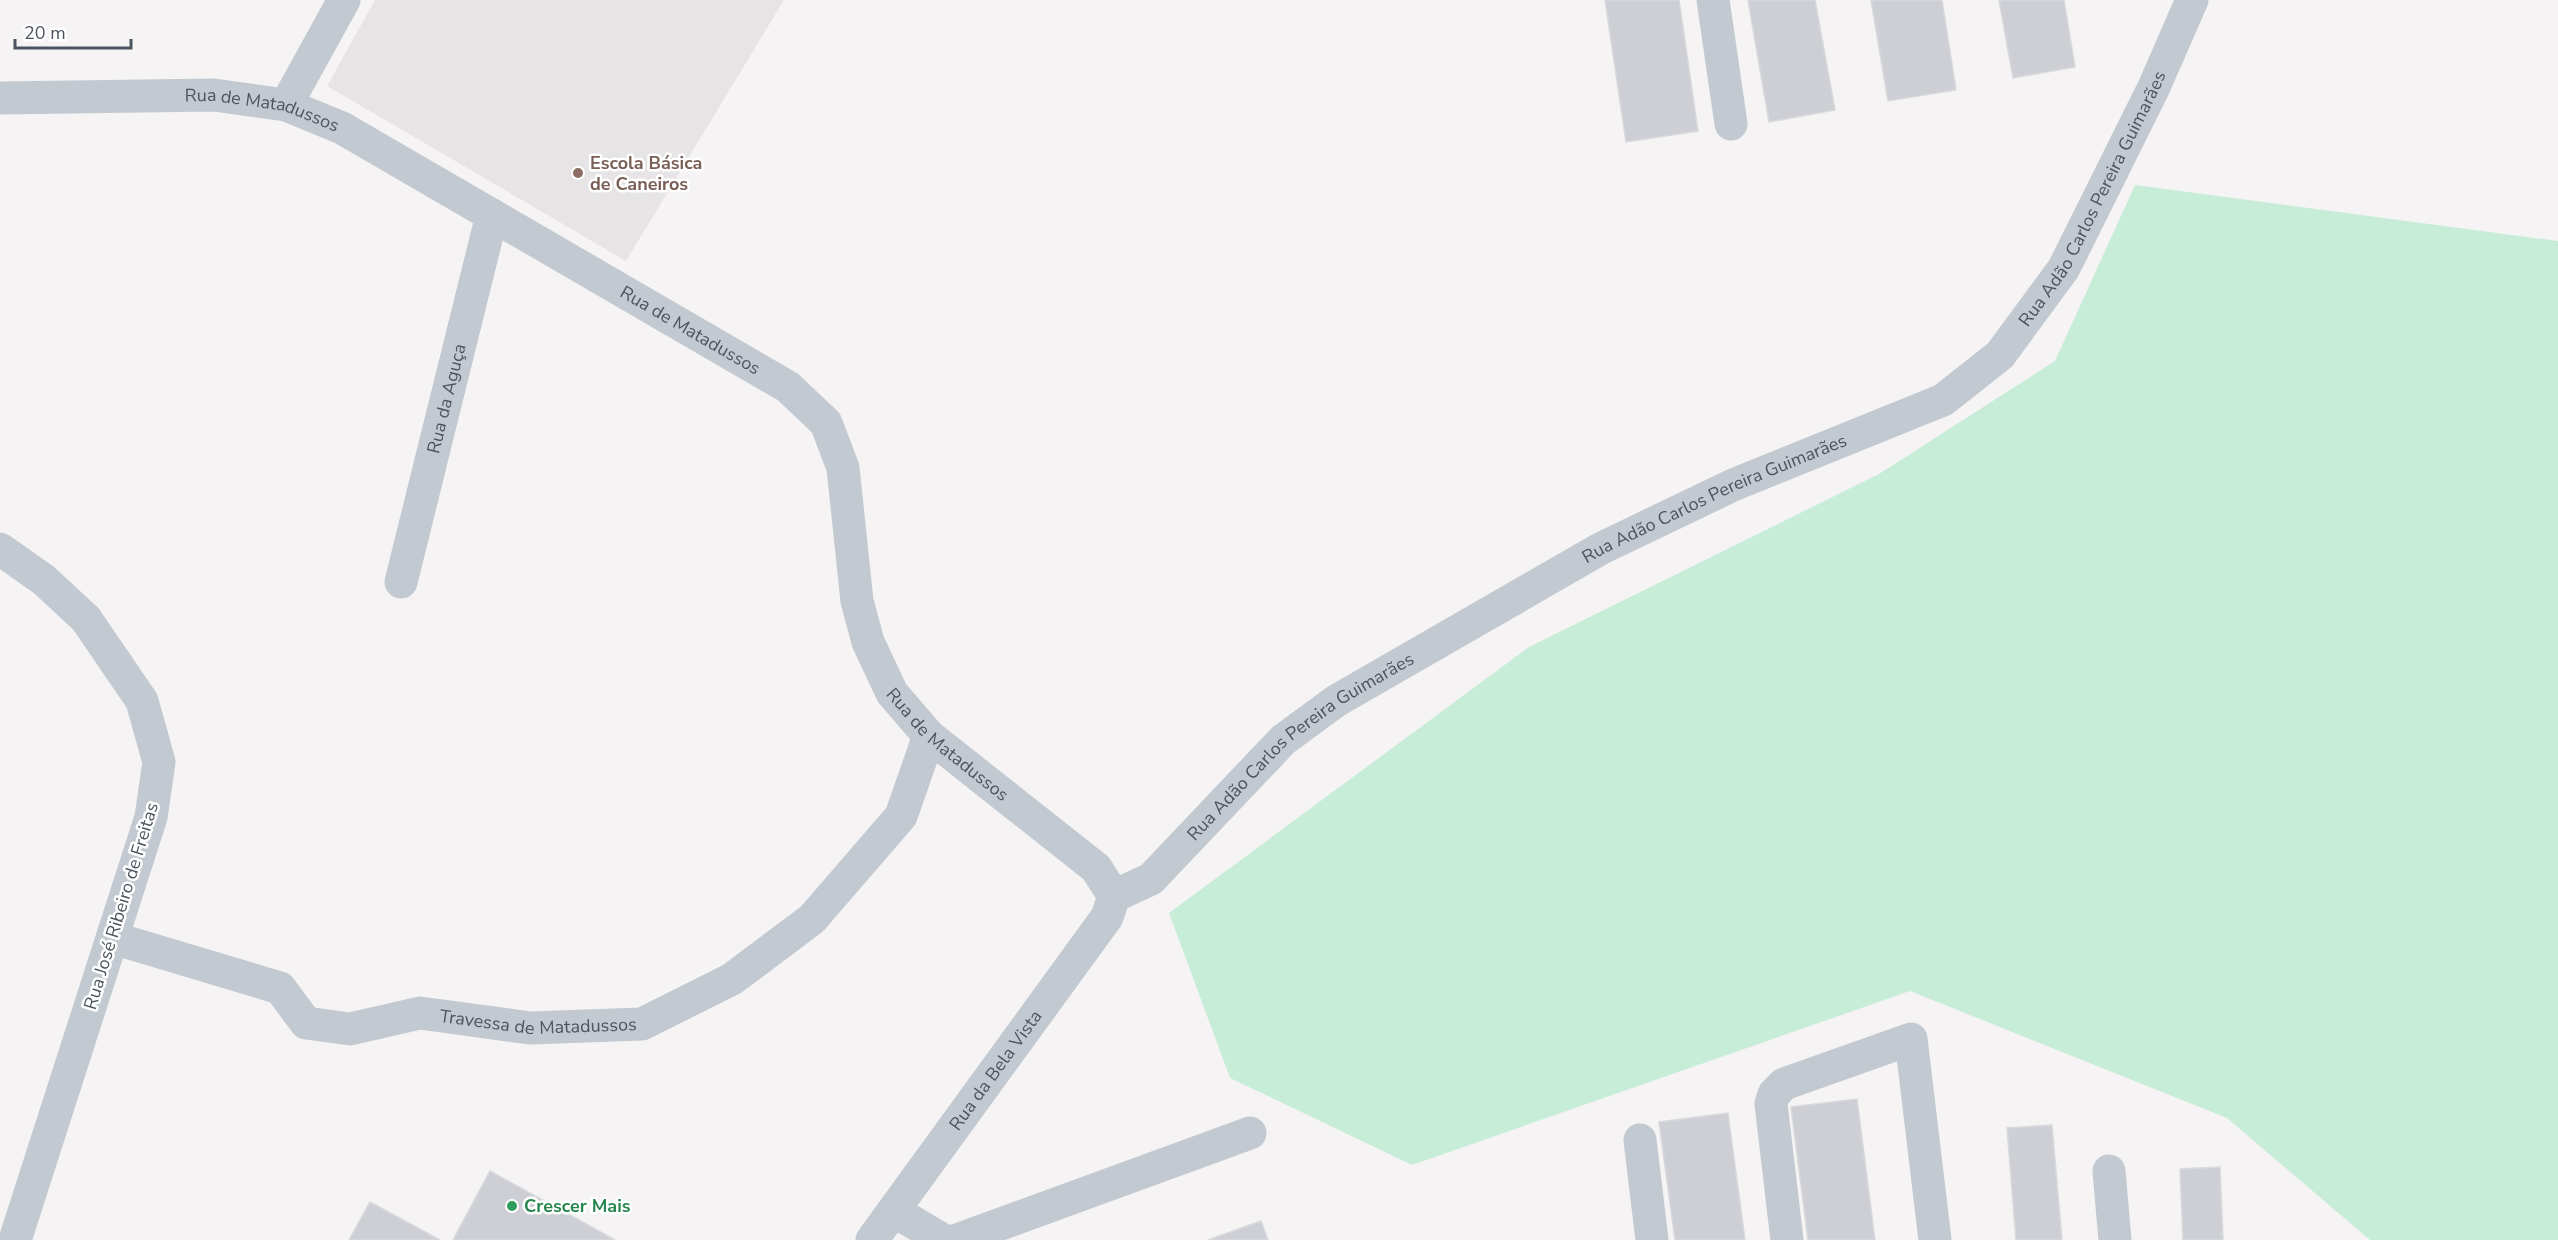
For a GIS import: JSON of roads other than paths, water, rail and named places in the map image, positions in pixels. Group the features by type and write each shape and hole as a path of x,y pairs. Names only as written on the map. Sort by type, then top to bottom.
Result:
{"street":[{"path":"286,105 344,0"},
{"path":"1713,0 1731,124"},
{"name":"Rua Adão Carlos Pereira Guimarães","path":"1114,897 1150,879 1283,740 1336,701 1600,549 1732,485 1942,400 2000,355 2064,268 2154,87 2192,0"},
{"name":"Rua de Matadussos","path":"0,98 214,95 286,105 342,128 788,387 826,423 843,468 856,601 868,642 892,693 929,736 1096,868 1114,897"},
{"name":"Rua da Aguça","path":"401,582 492,215"},
{"name":"Rua José Ribeiro de Freitas","path":"0,549 44,579 86,619 142,701 159,762 151,817 15,1240"},
{"name":"Travessa de Matadussos","path":"113,938 280,988 306,1023 350,1029 420,1013 531,1028 642,1024 732,979 812,919 901,816 929,736"},
{"name":"Rua da Bela Vista","path":"872,1240 1107,917 1114,897"},
{"path":"1787,1240 1771,1104 1774,1094 1784,1084 1911,1039 1935,1240"},
{"path":"957,1240 1250,1133"},
{"path":"1640,1140 1652,1240"},
{"path":"2109,1171 2115,1240"},
{"path":"894,1211 943,1240"}],"place":[{"name":"Escola Básica de Caneiros","path":"578,173"},
{"name":"Crescer Mais","path":"512,1206"}]}
